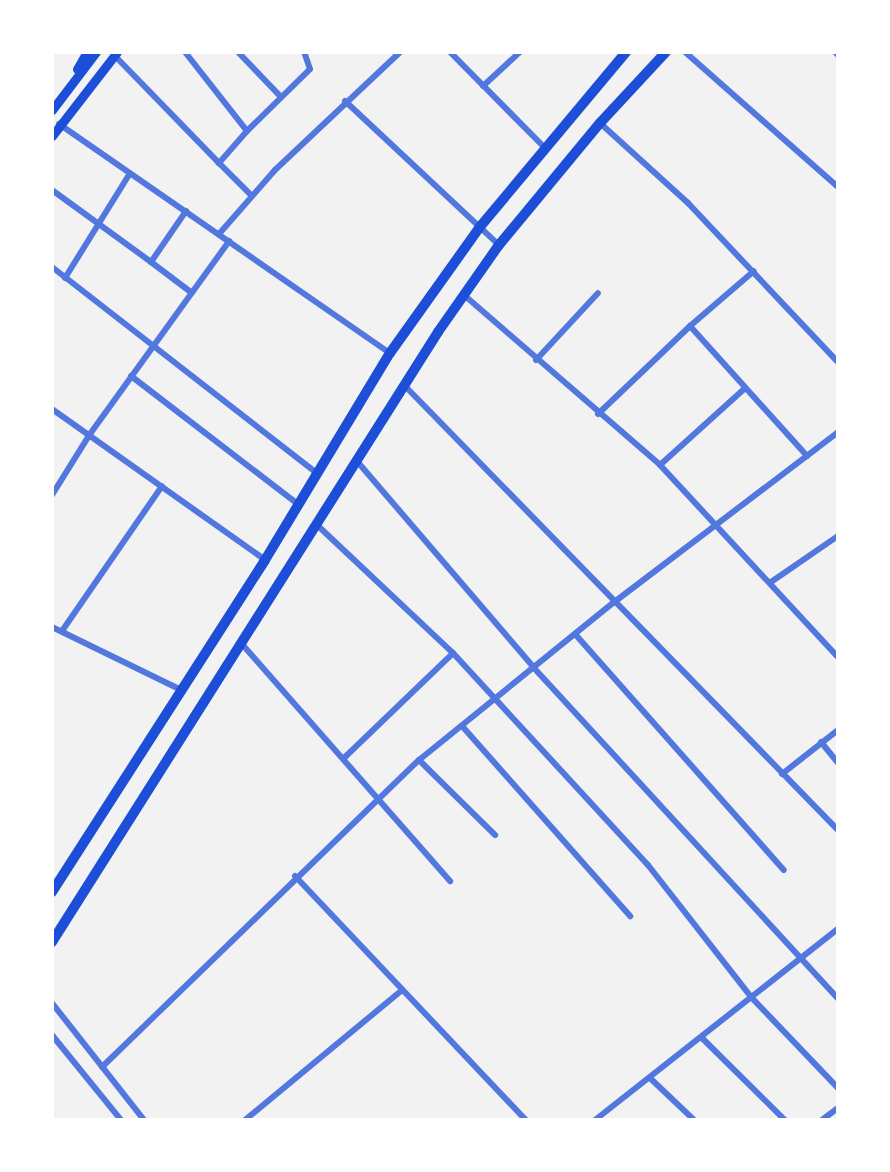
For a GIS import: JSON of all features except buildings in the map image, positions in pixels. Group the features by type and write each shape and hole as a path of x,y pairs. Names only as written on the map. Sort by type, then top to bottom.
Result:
{"highway":[{"path":"52,892 179,689 265,559 390,353 479,228 626,52"},
{"path":"52,942 403,384 499,244 600,122 666,52"}],"main road":[{"path":"55,107 87,52"},
{"path":"55,107 96,52"},
{"path":"52,136 116,54"}],"street":[{"path":"185,52 247,131"},
{"path":"238,52 280,96"},
{"path":"219,163 280,96 310,69 304,52"},
{"path":"219,234 251,195 345,101 400,52"},
{"path":"450,52 544,147"},
{"path":"483,86 520,52"},
{"path":"685,52 838,187"},
{"path":"116,54 251,195"},
{"path":"345,101 499,244"},
{"path":"600,122 688,202 838,362"},
{"path":"59,124 390,353"},
{"path":"65,278 131,173"},
{"path":"52,190 192,293"},
{"path":"151,262 186,211"},
{"path":"52,495 90,434 229,241"},
{"path":"52,267 317,472"},
{"path":"598,415 690,326 754,271"},
{"path":"536,360 598,293"},
{"path":"464,295 598,415 660,465 835,648 838,657"},
{"path":"690,326 807,456"},
{"path":"131,376 298,504"},
{"path":"403,384 613,603 838,830"},
{"path":"660,465 744,388"},
{"path":"52,409 265,559"},
{"path":"102,1067 295,876 419,760 613,603 838,432"},
{"path":"355,459 534,668 838,999"},
{"path":"62,631 162,486"},
{"path":"314,523 453,653 648,865 751,997 838,1088"},
{"path":"771,582 838,536"},
{"path":"52,627 179,689"},
{"path":"575,634 784,870"},
{"path":"240,641 450,881"},
{"path":"344,758 453,653"},
{"path":"462,726 630,916"},
{"path":"782,774 838,730"},
{"path":"821,742 838,763"},
{"path":"419,760 495,835"},
{"path":"295,876 401,991 526,1119"},
{"path":"595,1119 605,1117 799,957 838,929"},
{"path":"245,1119 401,991"},
{"path":"52,1003 144,1119"},
{"path":"52,1035 121,1119"},
{"path":"702,1038 785,1119"},
{"path":"651,1079 694,1119"},
{"path":"822,1119 838,1108"}]}
